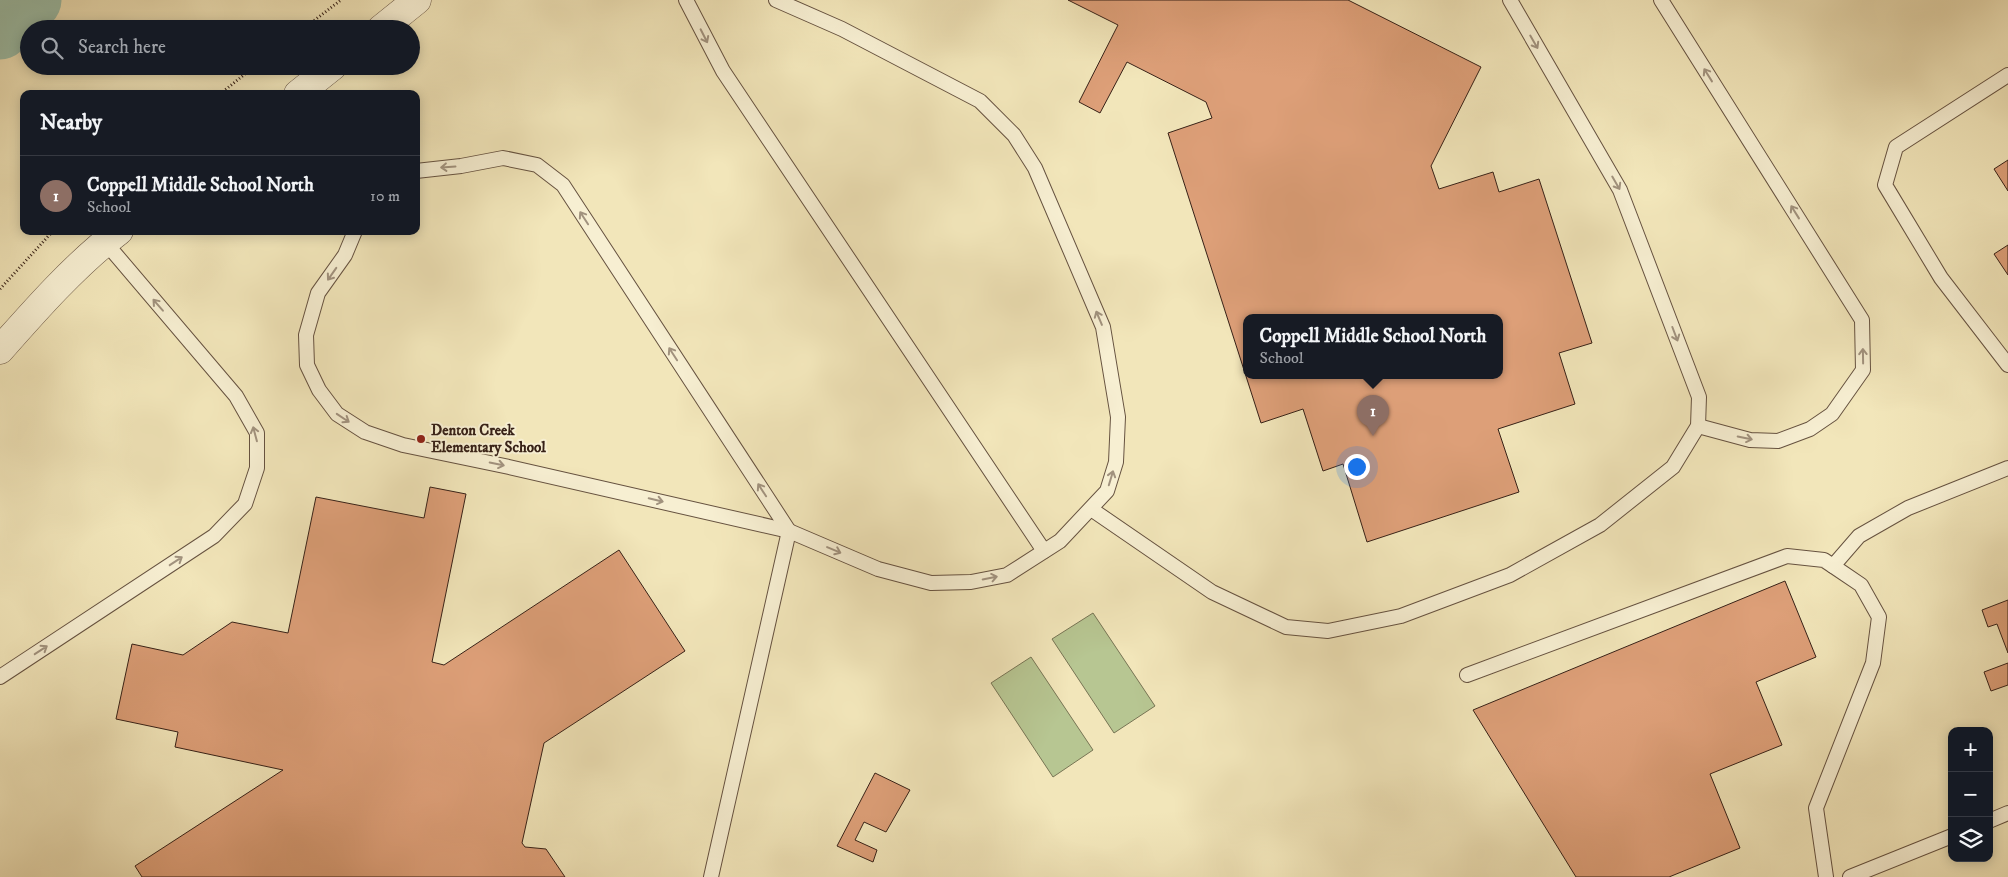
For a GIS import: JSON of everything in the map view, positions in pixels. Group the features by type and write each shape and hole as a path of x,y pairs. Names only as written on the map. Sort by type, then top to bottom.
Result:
{"street":[{"path":"392,20 417,0"},
{"path":"303,90 322,75"},
{"path":"0,350 50,294 112,237"}],"lane":[{"path":"686,0 723,71 1044,551"},
{"path":"353,235 345,255 318,293 306,335 307,365 320,390 337,414 365,432 402,445 509,467 789,531 878,569 931,583 971,582 1007,575 1060,541 1107,492 1116,462 1118,417 1103,327 1035,168 1014,135 980,101 842,29 776,0"},
{"path":"1091,509 1212,592 1286,627 1328,631 1401,616 1510,575 1600,526 1673,467 1698,426 1699,398 1620,190 1510,0"},
{"path":"1661,0 1862,320 1864,370 1832,414 1810,429 1778,440 1750,440 1698,426"},
{"path":"2008,75 1896,147 1885,185 1941,278 2008,365"},
{"path":"420,171 461,166 503,158 537,165 563,185 789,531 710,877"},
{"path":"0,677 214,536 245,504 257,468 257,433 236,396 112,237"},
{"path":"1834,566 1859,536 1900,513 2008,468"},
{"path":"1467,676 1786,556 1824,560 1861,585 1879,617 1873,663 1816,808 1826,877"},
{"path":"1993,819 2008,813"},
{"path":"1850,877 1948,838"}],"path":[{"path":"315,20 341,0"},
{"path":"225,90 244,75"},
{"path":"0,289 48,235"}],"green space":[{"path":"1093,613 1155,706 1114,733 1052,639"},
{"path":"1031,657 1093,750 1053,777 991,683"}],"building":[{"path":"1068,0 1348,0 1481,67 1431,166 1439,189 1493,172 1499,192 1539,179 1592,343 1559,353 1575,404 1498,429 1519,492 1367,542 1343,464 1323,471 1303,409 1261,423 1247,379 1503,379 1503,314 1243,314 1243,367 1168,133 1212,118 1206,102 1127,62 1100,113 1079,102 1118,25"},
{"path":"2008,160 2008,191 1994,169"},
{"path":"2008,245 2008,275 1994,254"},
{"path":"430,487 466,494 432,662 444,665 619,550 685,651 544,743 522,843 525,847 546,849 565,877 142,877 135,866 283,770 175,747 178,732 116,719 132,644 183,655 232,622 288,633 316,497 424,518"},
{"path":"1785,581 1816,657 1756,682 1782,745 1710,774 1740,848 1669,877 1576,877 1473,710"},
{"path":"2008,600 2008,653 1997,624 1988,627 1982,610"},
{"path":"2008,663 2008,685 1991,691 1984,672"},
{"path":"875,773 910,790 886,832 864,822 855,840 877,850 873,862 837,846"}],"waterway":[{"path":"0,29 31,0"}],"place":[{"name":"Coppell Middle School North","path":"1373,436"},
{"name":"Denton Creek Elementary School","path":"421,439"}]}
